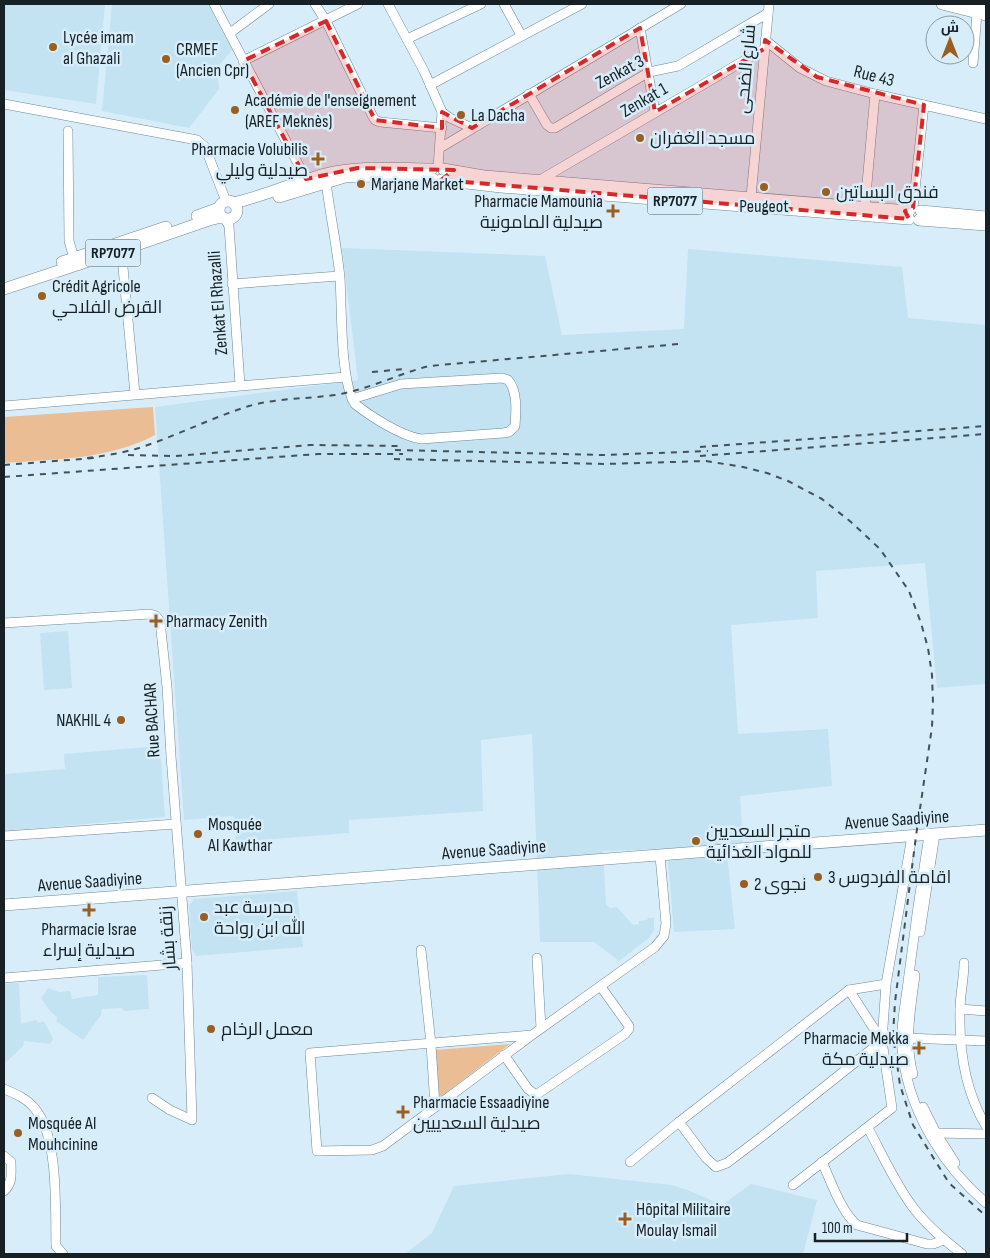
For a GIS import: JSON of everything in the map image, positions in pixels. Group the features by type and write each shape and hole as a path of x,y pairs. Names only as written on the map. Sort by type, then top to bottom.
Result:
{"main road":[{"path":"942,4 982,11"},
{"name":"RP7077","path":"4,281 306,179 358,168 540,180 865,206 914,214"},
{"name":"RP7077","path":"4,289 209,220 226,207 345,177 438,173 505,187 974,219 986,216"},
{"name":"RP7077","path":"974,219 986,225"},
{"name":"Avenue Saadiyine","path":"4,905 181,893 414,873 986,830"}],"street":[{"path":"214,4 306,179"},
{"path":"230,33 269,4"},
{"path":"315,4 326,21 376,120 380,122 442,128"},
{"path":"244,61 358,4"},
{"path":"388,4 442,112 438,173"},
{"path":"407,39 481,4"},
{"path":"504,4 522,35"},
{"path":"430,85 582,4"},
{"path":"440,148 681,4"},
{"name":"شارع الضحى","path":"751,197 768,4"},
{"path":"975,51 982,11"},
{"name":"Zenkat 3","path":"529,94 547,125 552,128 648,72 678,66 768,14"},
{"path":"640,28 655,112"},
{"name":"Rue 43","path":"764,45 817,77 875,94 986,119"},
{"name":"Zenkat 1","path":"540,180 764,45"},
{"path":"865,206 875,94"},
{"name":"Zenkat El Rhazalli","path":"4,104 197,140 206,147 226,207 229,226 240,385"},
{"path":"914,214 924,105"},
{"path":"442,112 450,118 472,128"},
{"path":"68,132 69,241 74,258"},
{"path":"326,182 339,276 346,377 352,399 361,408 394,429 415,438 503,433 509,432 515,426 515,403 512,386 508,380 502,378 409,383 352,399"},
{"path":"119,251 122,257 135,394"},
{"path":"232,284 339,276"},
{"path":"4,406 346,377"},
{"name":"Rue BACHAR","path":"4,623 150,614 156,616 162,627 176,824"},
{"path":"4,836 176,824"},
{"name":"زنقة بشار","path":"152,1098 170,1110 192,1120 187,964 176,824"},
{"path":"932,835 903,1057 918,1110 929,1134 954,1170 986,1204"},
{"path":"793,1185 890,1111 892,1106 882,1041 886,984 912,836"},
{"path":"532,1035 310,1053 317,1151 372,1150 390,1141 504,1055 601,986 655,946 664,936 666,923 660,856"},
{"path":"421,950 431,1044 435,1107"},
{"path":"537,958 541,1028"},
{"path":"964,963 960,1009 961,1040 967,1081 982,1109 986,1126"},
{"path":"4,978 187,964"},
{"path":"630,1162 849,990 886,984"},
{"path":"504,1055 528,1089 536,1094 625,1034 629,1029 628,1026 601,986"},
{"path":"849,990 882,1041"},
{"path":"960,1009 986,1011"},
{"path":"906,1038 986,1041"},
{"path":"906,1038 910,1065 922,1105 936,1133 954,1162 986,1196"},
{"path":"679,1122 709,1162 716,1166 724,1165 882,1041"},
{"path":"4,1089 32,1105 44,1124 49,1140 54,1182 56,1246 63,1254"},
{"path":"868,1128 893,1177 909,1202 944,1240 962,1254"},
{"path":"936,1133 986,1134"},
{"path":"4,1156 11,1162 11,1182 4,1191"},
{"path":"822,1162 843,1206 850,1218 858,1225 927,1244 944,1240"}],"highlighted area":[{"path":"326,21 375,120 442,128 442,112 472,128 640,28 655,112 764,49 765,40 817,77 924,105 913,208 905,211 909,219 441,180 454,170 358,168 306,179 243,61"}],"shaded area":[{"name":"Lycée imam al Ghazali","path":"4,4 105,4 96,104 4,90"},
{"name":"CRMEF (Ancien Cpr)","path":"112,4 208,4 232,50 217,68 219,89 189,128 102,111"},
{"path":"342,248 545,256 562,335 684,329 688,249 902,267 908,318 986,325 986,684 937,688 925,563 816,571 818,618 731,625 738,734 828,729 832,786 740,796 743,842 726,845 735,929 674,932 667,849 603,851 606,904 610,908 617,907 633,925 639,924 639,921 647,920 648,918 654,918 654,930 649,938 619,961 594,942 540,942 532,734 481,740 483,811 349,820 349,833 236,842 234,816 184,820 155,407 358,380"},
{"path":"153,407 155,435 137,443 100,454 81,457 4,463 4,417"},
{"path":"68,631 72,688 44,690 40,633"},
{"path":"160,746 165,817 4,831 4,774 65,769 64,754"},
{"path":"297,891 303,947 196,956 192,950 189,906 194,899"},
{"path":"147,975 149,1009 124,1011 122,1008 102,1009 101,1015 83,1040 56,1021 58,1018 50,1011 41,998 48,988 59,992 70,991 72,999 98,995 98,977"},
{"path":"19,983 21,1024 36,1020 38,1023 44,1021 53,1039 50,1044 24,1041 23,1046 4,1064 4,984"},
{"path":"510,1044 439,1098 435,1050"},
{"name":"Hôpital Militaire Moulay Ismail","path":"569,1174 672,1185 722,1205 751,1184 817,1200 803,1254 405,1254 432,1233 454,1186"}],"railway":[{"path":"87,458 139,448 249,406 270,401 347,393 429,366 679,344"},
{"path":"372,372 405,369"},
{"path":"700,447 986,426"},
{"path":"700,456 986,434"},
{"path":"128,455 175,456 310,445 403,446"},
{"path":"395,450 604,455 708,451"},
{"path":"4,477 318,454 403,454"},
{"path":"4,465 94,458"},
{"path":"394,459 605,464 706,461 743,467 788,481 822,499 851,522 880,549 909,591 928,648 932,675 932,727 895,1002 893,1035 900,1085 913,1125 949,1183 986,1216"}],"place":[{"name":"Lycée imam al Ghazali","path":"53,47"},
{"name":"CRMEF (Ancien Cpr)","path":"166,59"},
{"name":"Académie de l'enseignement (AREF Meknès)","path":"235,110"},
{"name":"La Dacha","path":"461,115"},
{"name":"مسجد الغفران","path":"640,138"},
{"name":"Pharmacie Volubilis صيدلية وليلي","path":"318,159"},
{"name":"Marjane Market","path":"361,184"},
{"name":"Peugeot","path":"764,187"},
{"name":"فندق البساتين","path":"826,192"},
{"name":"Pharmacie Mamounia صيدلية المامونية","path":"613,211"},
{"name":"Crédit Agricole القرض الفلاحي","path":"42,296"},
{"name":"Pharmacy Zenith","path":"156,621"},
{"name":"NAKHIL 4","path":"121,720"},
{"name":"Mosquée Al Kawthar","path":"198,834"},
{"name":"متجر السعديين للمواد الغذائية","path":"696,841"},
{"name":"اقامة الفردوس 3","path":"818,877"},
{"name":"نجوى 2","path":"744,884"},
{"name":"Pharmacie Israe صيدلية إسراء","path":"89,910"},
{"name":"مدرسة عبد الله ابن رواحة","path":"204,917"},
{"name":"معمل الرخام","path":"211,1029"},
{"name":"Pharmacie Mekka صيدلية مكة","path":"919,1048"},
{"name":"Pharmacie Essaadiyine صيدلية السعدييين","path":"403,1112"},
{"name":"Mosquée Al Mouhcinine","path":"18,1133"},
{"name":"Hôpital Militaire Moulay Ismail","path":"625,1219"}]}
